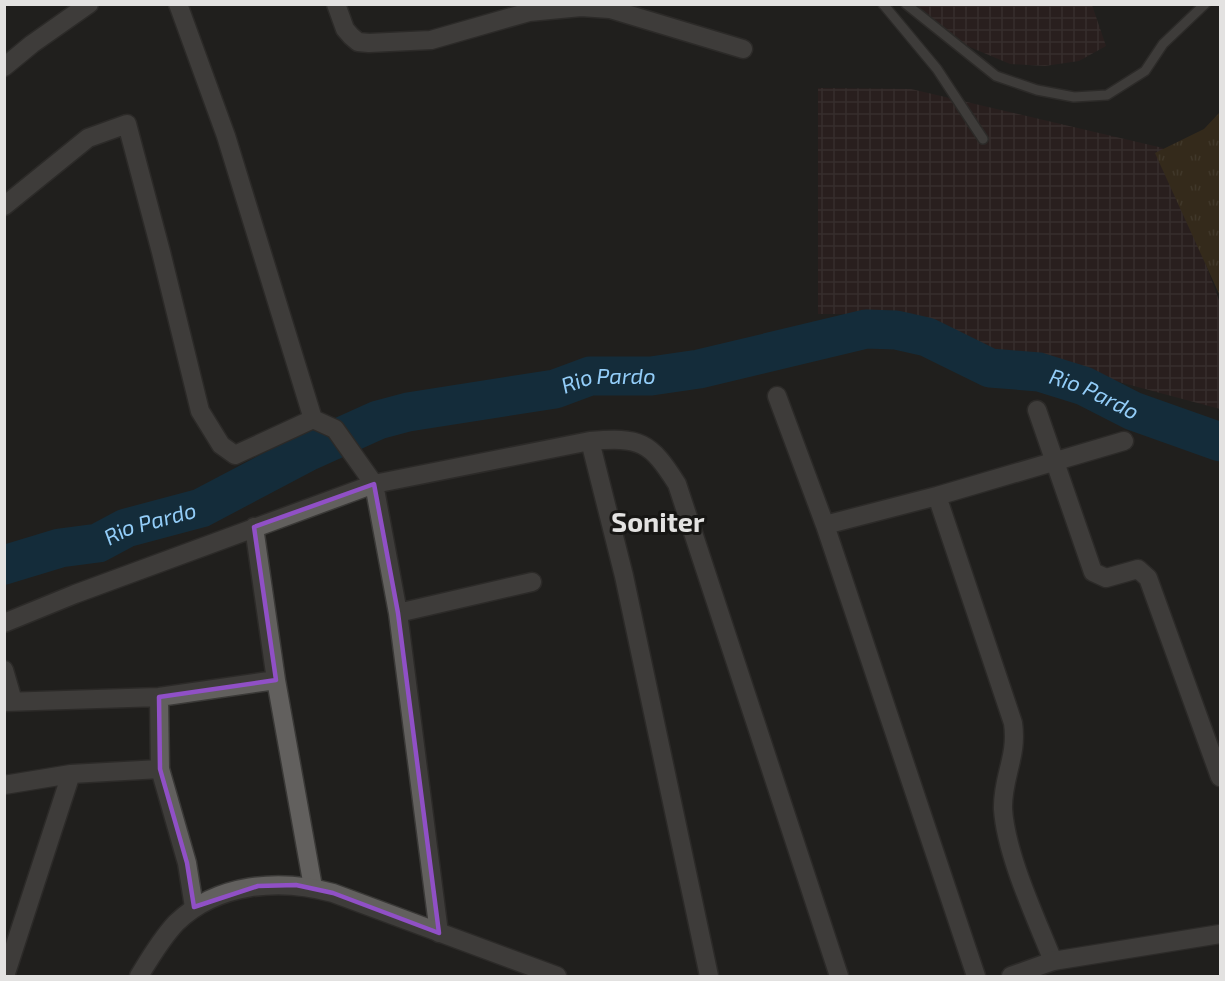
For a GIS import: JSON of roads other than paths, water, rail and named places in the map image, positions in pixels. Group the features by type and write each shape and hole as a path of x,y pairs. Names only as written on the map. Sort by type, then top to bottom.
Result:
{"street":[{"path":"4,67 32,44 89,4"},
{"path":"178,4 226,136 313,419 334,429 374,484 398,613 439,933"},
{"path":"336,4 345,28 358,42 431,40 529,12 581,7 610,9 743,49"},
{"path":"4,206 88,138 126,124 161,252 200,411 215,437 221,445 235,455 313,419"},
{"path":"777,396 825,525 976,976"},
{"path":"1037,410 1093,572 1106,578 1134,569 1142,571 1148,578 1221,777"},
{"path":"4,623 254,527 374,484 590,441 624,438 646,446 662,460 677,484 839,976"},
{"path":"590,441 624,576 709,976"},
{"path":"825,525 937,496 1124,441"},
{"path":"937,496 1013,723 1016,743 1003,792 1004,812 1018,874 1053,961"},
{"path":"254,527 276,680 313,887"},
{"path":"398,613 532,582"},
{"path":"4,670 9,701 159,697 276,680"},
{"path":"159,697 160,769 188,862 194,908"},
{"path":"4,785 72,774 160,769"},
{"path":"5,976 72,774"},
{"path":"139,976 160,943 194,908 209,899 258,886 313,887 557,976"},
{"path":"1011,976 1053,961 1221,934"}],"lane":[{"path":"883,4 937,69 983,139"},
{"path":"906,4 996,76 1037,90 1074,97 1107,95 1145,71 1163,44 1205,4"}],"waterway":[{"name":"Rio Pardo","path":"4,565 60,548 98,543 126,528 201,508 307,452 378,420 408,412 555,389 590,376 651,376 699,369 866,329 896,330 927,337 990,368 1039,372 1084,386 1133,411 1220,442"}],"district":[{"name":"Soniter","path":"658,523"}]}
